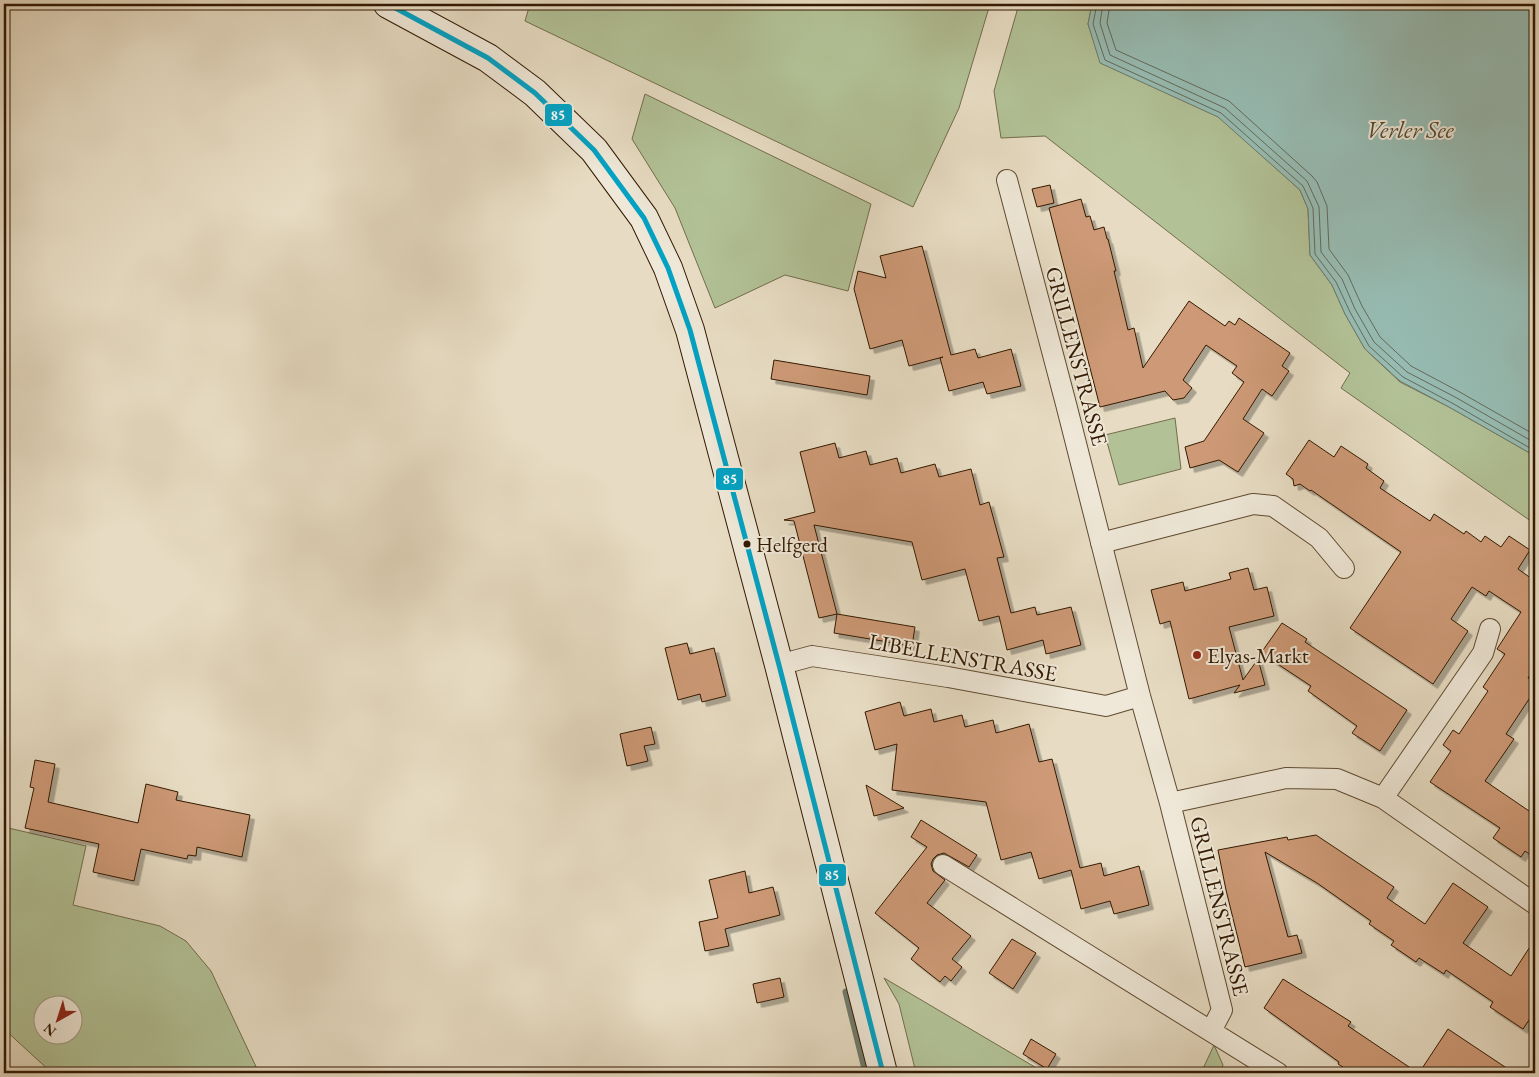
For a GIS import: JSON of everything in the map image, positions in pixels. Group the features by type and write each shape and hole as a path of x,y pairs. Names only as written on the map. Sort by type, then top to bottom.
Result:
{"main road":[{"path":"388,4 488,58 535,93 594,150 644,218 668,268 690,330 779,665 883,1073"}],"street":[{"name":"GRILLENSTRASSE","path":"1006,180 1140,696 1170,804 1222,1010 1211,1031"},
{"path":"1101,543 1253,504 1272,506 1319,538 1344,568"},
{"path":"1384,798 1483,653 1490,629"},
{"name":"LIBELLENSTRASSE","path":"779,665 812,656 1106,706 1140,696"},
{"path":"1170,804 1286,778 1337,779 1384,798 1535,904"},
{"path":"943,865 1278,1073"}],"green space":[{"path":"530,4 990,4 959,108 913,207 525,21"},
{"path":"1019,4 1092,4 1088,24 1101,63 1219,117 1300,190 1308,209 1310,255 1332,285 1345,314 1365,349 1400,382 1449,407 1535,456 1535,524 1341,388 1350,373 1045,136 1001,138 994,91"},
{"path":"645,94 871,204 848,291 785,275 715,308 675,208 632,139"},
{"path":"1175,418 1181,469 1119,485 1105,435"},
{"path":"4,827 86,846 73,905 160,926 186,941 211,971 259,1073 52,1073 4,1029"},
{"path":"884,978 1045,1073 916,1073 899,1004"},
{"path":"1214,1045 1223,1065 1219,1073 1201,1073"}],"water":[{"name":"Verler See","path":"1092,4 1535,4 1535,456 1400,381 1365,349 1345,314 1332,285 1310,255 1308,209 1300,190 1218,117 1100,63 1088,24"}],"building":[{"path":"1050,185 1054,203 1037,207 1032,189"},
{"path":"1081,199 1086,217 1090,216 1094,230 1104,227 1116,271 1114,271 1128,330 1134,328 1143,368 1189,301 1225,326 1229,321 1235,325 1239,318 1290,353 1282,366 1289,371 1272,396 1262,389 1243,419 1264,433 1238,472 1219,460 1190,468 1185,447 1204,441 1244,382 1232,373 1237,366 1206,345 1183,380 1192,388 1184,398 1173,400 1165,391 1100,407 1049,208"},
{"path":"922,246 951,355 975,349 978,358 1011,349 1021,386 987,394 983,382 949,391 940,358 943,357 909,366 902,340 870,349 854,289 858,271 886,278 880,256"},
{"path":"774,360 870,376 867,395 771,379"},
{"path":"1309,440 1334,457 1341,446 1368,464 1366,468 1384,481 1380,488 1430,521 1434,514 1464,534 1466,531 1481,542 1485,536 1501,547 1509,536 1530,550 1518,569 1535,581 1535,666 1528,678 1535,683 1535,690 1506,734 1514,739 1485,781 1535,815 1535,858 1525,851 1521,857 1493,838 1500,828 1430,782 1451,751 1443,745 1453,730 1459,734 1488,691 1483,687 1505,654 1497,649 1521,612 1489,591 1486,596 1472,587 1451,619 1468,631 1433,684 1350,628 1401,552 1311,490 1300,484 1294,486 1293,479 1286,474"},
{"path":"835,443 839,458 866,451 870,465 897,458 901,473 935,464 939,477 971,469 980,505 989,502 1004,557 997,558 1011,613 1035,607 1037,615 1071,607 1081,645 1046,654 1043,640 1007,650 999,616 979,621 965,569 922,580 912,542 814,525 837,614 819,618 794,521 784,520 815,512 800,452"},
{"path":"1248,568 1254,590 1267,587 1274,616 1229,627 1243,680 1258,659 1265,685 1234,693 1240,685 1189,699 1170,621 1160,624 1151,590 1183,582 1185,591 1231,579 1229,573"},
{"path":"837,614 915,627 912,646 834,633"},
{"path":"1282,623 1307,639 1305,642 1407,710 1380,751 1352,733 1357,726 1308,691 1311,686 1261,653"},
{"path":"687,643 690,654 714,648 726,696 702,702 700,694 678,700 665,648"},
{"path":"900,702 904,716 931,709 934,722 962,715 965,727 993,720 996,733 1029,724 1039,762 1052,759 1080,868 1101,863 1104,876 1139,866 1149,905 1114,914 1110,901 1081,909 1071,870 1039,879 1031,852 1001,860 986,802 892,790 897,744 875,750 865,712"},
{"path":"651,727 655,744 644,746 648,761 627,766 620,734"},
{"path":"35,760 55,764 48,802 138,823 146,784 178,792 176,800 250,815 242,857 197,847 196,856 188,855 187,859 141,849 134,881 93,872 99,844 25,828 34,788 30,787"},
{"path":"866,785 904,808 874,816"},
{"path":"921,820 977,855 969,867 944,853 937,855 931,864 933,871 945,880 927,903 971,936 952,959 962,967 951,981 945,976 940,982 911,959 919,948 875,913 927,847 911,837"},
{"path":"1316,835 1394,887 1387,898 1425,924 1453,883 1488,907 1463,943 1511,976 1535,939 1535,1011 1523,1029 1490,1007 1493,1002 1446,970 1444,974 1419,958 1416,962 1391,945 1394,941 1369,924 1371,921 1317,883 1265,852 1288,937 1297,935 1302,953 1245,967 1218,850 1287,837 1288,840"},
{"path":"745,871 749,893 773,887 780,915 725,929 729,946 705,951 699,922 718,918 709,880"},
{"path":"1012,939 1036,953 1013,989 989,973"},
{"path":"780,978 784,997 757,1003 753,984"},
{"path":"1283,979 1351,1022 1348,1026 1418,1073 1352,1073 1338,1064 1339,1062 1264,1008"},
{"path":"1448,1029 1514,1073 1419,1073"},
{"path":"1031,1039 1056,1054 1047,1069 1023,1054"}],"waterway":[{"path":"846,992 866,1073"}],"transit line":[{"name":"85","path":"388,4 488,58 535,93 594,150 644,218 668,268 690,330 779,665 883,1073"}],"place":[{"name":"Helfgerd","path":"747,544"},
{"name":"Elyas-Markt","path":"1197,655"}]}
